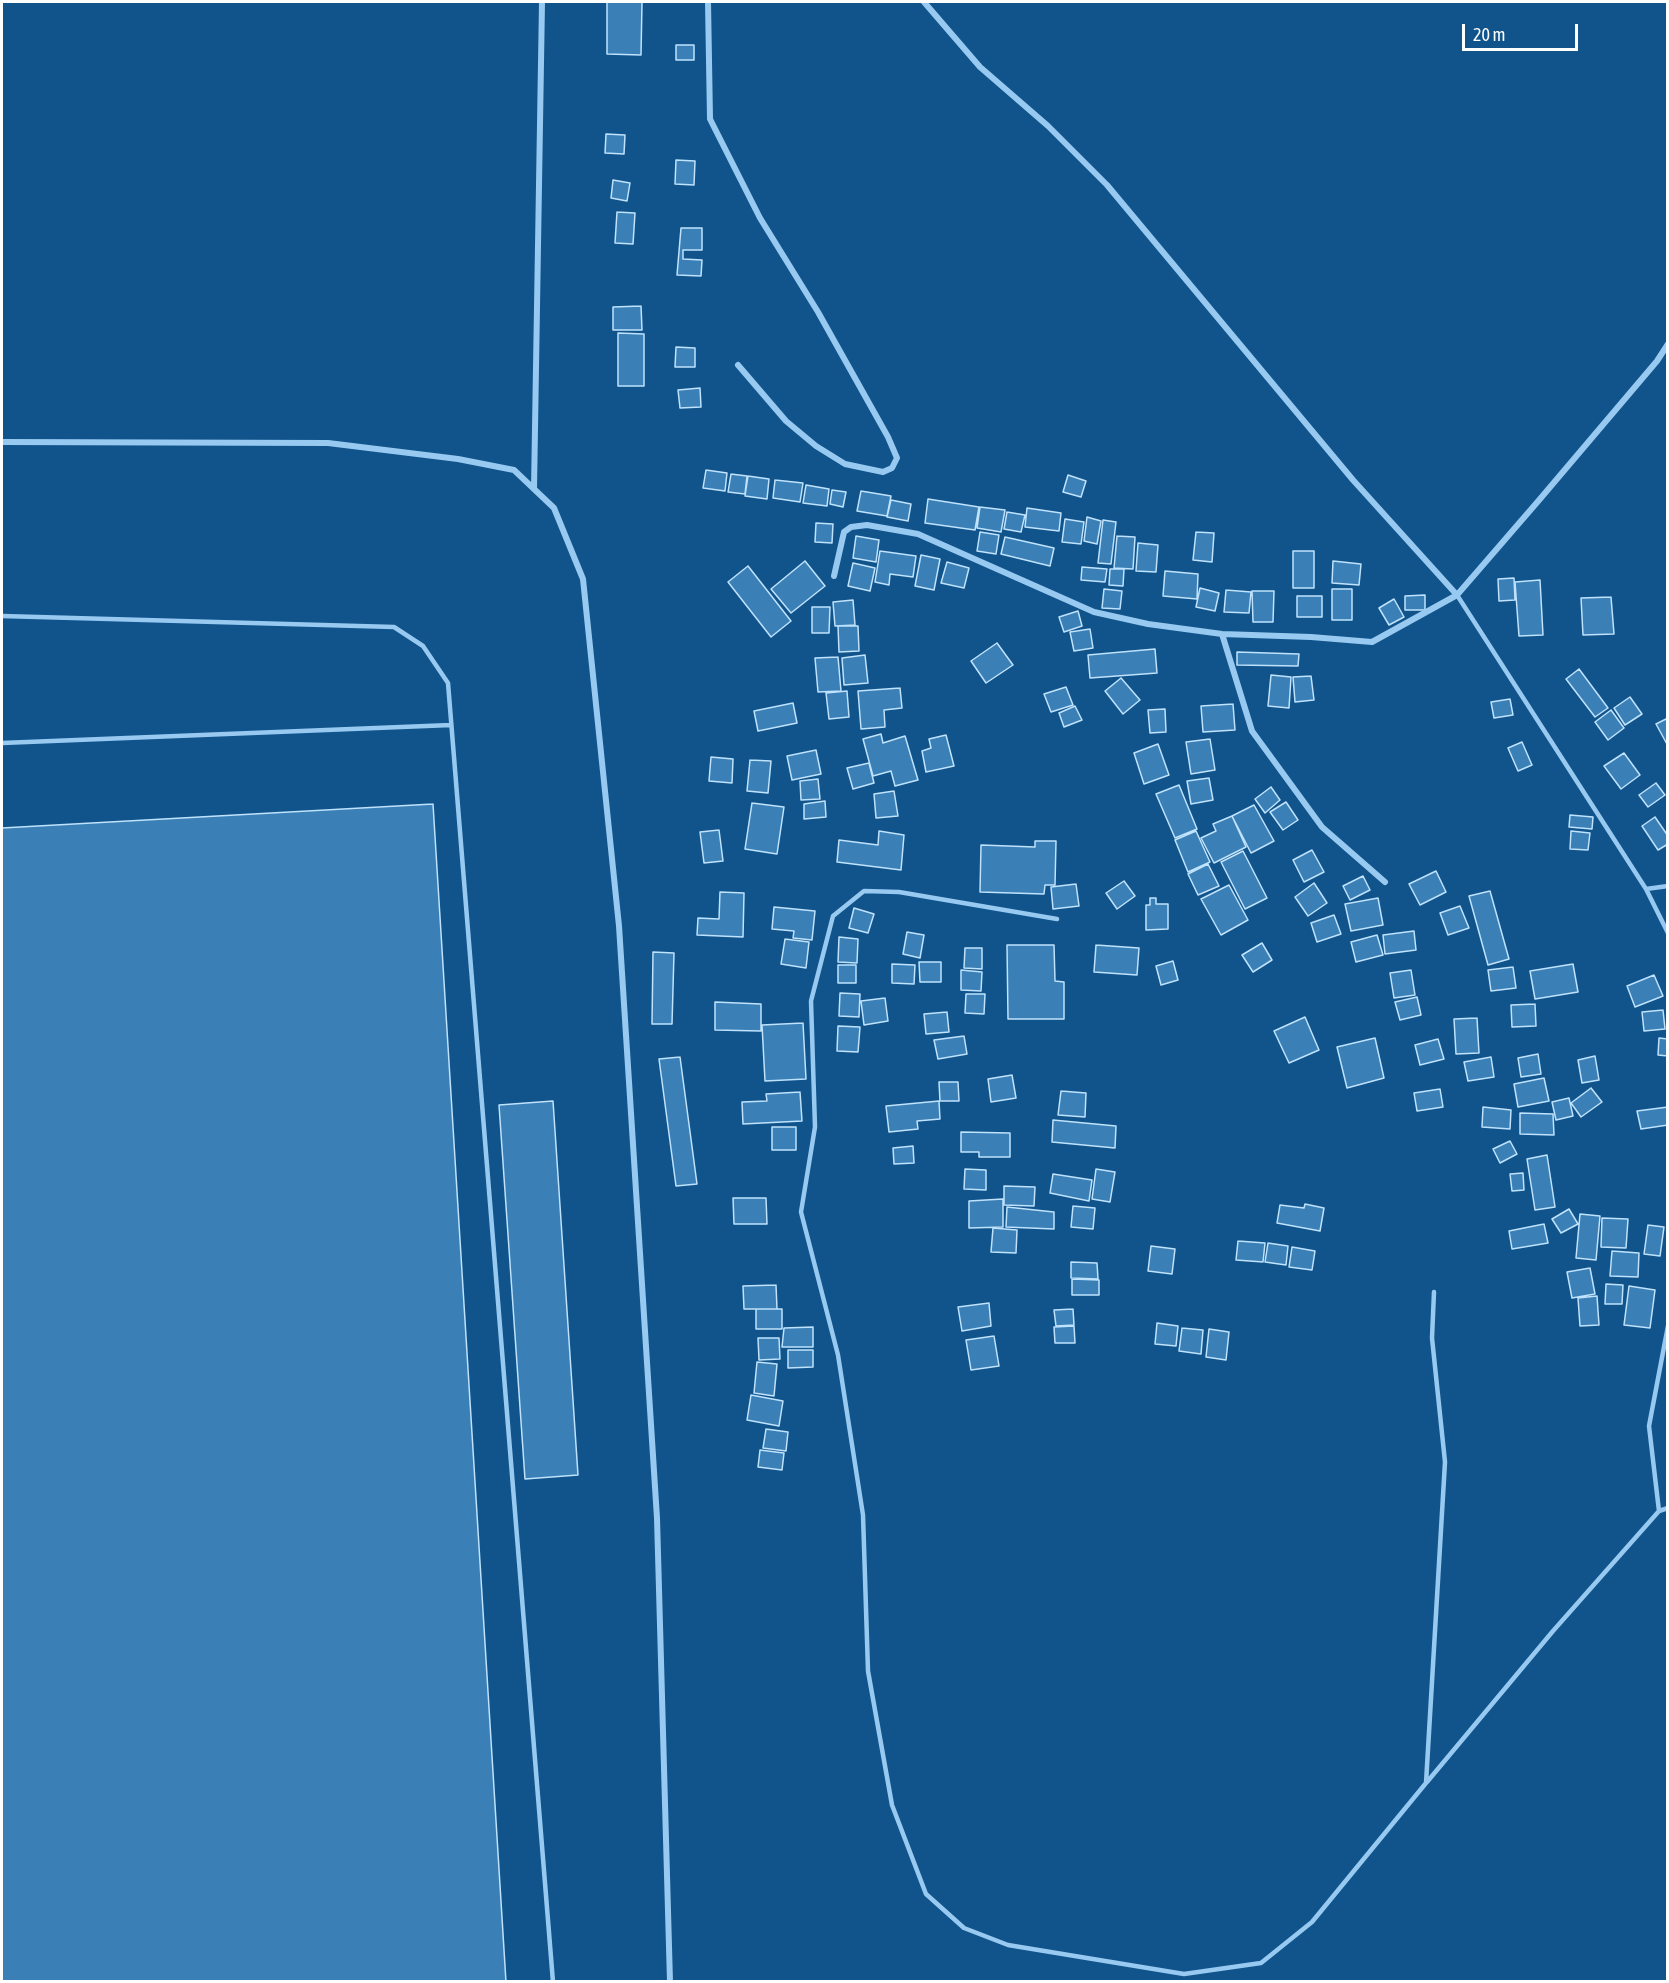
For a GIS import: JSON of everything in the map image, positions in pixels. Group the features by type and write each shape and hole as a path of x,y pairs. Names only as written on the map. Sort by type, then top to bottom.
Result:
{"street":[{"path":"534,489 542,2"},
{"path":"708,2 710,119 760,218 818,312 888,437 897,458 892,468 883,472 845,464 816,446 786,421 738,365"},
{"path":"924,2 980,67 1048,126 1107,185 1353,480 1457,595"},
{"path":"834,576 844,532 851,527 867,525 918,534 1094,612 1149,624 1222,634 1372,642 1457,595 1657,361 1668,344"},
{"path":"2,442 328,443 458,459 514,470 554,508 584,579 619,926 657,1518 670,1982"},
{"path":"1222,634 1252,732 1322,827 1385,882"}],"lane":[{"path":"1457,595 1646,889 1668,933"},
{"path":"2,616 394,627 423,646 448,683 553,1982"},
{"path":"2,743 452,725"},
{"path":"1646,889 1668,886"},
{"path":"1057,919 899,892 864,891 833,916 811,1001 815,1126 801,1212 838,1355 862,1515 868,1671 892,1804 926,1894 964,1928 1008,1945 1184,1974 1261,1963 1312,1922 1553,1631 1659,1511 1668,1508"},
{"path":"1426,1783 1445,1462 1432,1338 1434,1292"},
{"path":"1659,1511 1648,1426 1668,1326"},
{"path":"1182,1982 1184,1974"}],"building":[{"path":"607,2 642,2 641,55 607,54"},
{"path":"676,45 694,45 694,60 676,60"},
{"path":"606,134 625,135 624,154 605,153"},
{"path":"676,160 695,161 694,185 675,184"},
{"path":"613,180 630,183 627,201 611,198"},
{"path":"617,212 635,213 633,244 615,243"},
{"path":"681,228 702,228 702,250 683,250 683,259 702,260 701,276 677,275"},
{"path":"641,306 642,330 613,330 613,307"},
{"path":"618,333 644,334 644,386 618,386"},
{"path":"676,347 695,348 695,367 675,367"},
{"path":"700,388 701,407 680,408 678,390"},
{"path":"706,470 727,473 725,491 703,488"},
{"path":"731,474 747,476 745,494 728,492"},
{"path":"1068,475 1086,481 1081,497 1063,492"},
{"path":"748,476 769,479 767,499 745,496"},
{"path":"775,480 803,483 800,502 773,498"},
{"path":"806,485 829,489 827,506 803,503"},
{"path":"832,490 846,492 843,507 830,504"},
{"path":"861,491 891,496 887,516 857,511"},
{"path":"928,499 979,507 975,530 925,523"},
{"path":"891,500 911,504 908,521 887,517"},
{"path":"980,507 1005,510 1001,532 977,528"},
{"path":"1027,508 1061,513 1059,531 1025,527"},
{"path":"1007,512 1025,515 1021,532 1004,529"},
{"path":"1087,517 1101,521 1097,544 1084,541"},
{"path":"1065,519 1084,522 1081,544 1062,542"},
{"path":"1103,520 1116,522 1111,564 1098,563"},
{"path":"816,523 833,524 832,543 815,542"},
{"path":"980,532 999,535 996,554 977,551"},
{"path":"1196,532 1214,533 1212,562 1193,560"},
{"path":"856,536 879,540 876,562 853,558"},
{"path":"1117,536 1135,537 1133,569 1114,568"},
{"path":"1005,537 1054,548 1050,566 1001,554"},
{"path":"1138,543 1158,545 1156,572 1136,571"},
{"path":"880,551 916,556 913,577 890,574 889,585 875,582"},
{"path":"1293,551 1314,551 1314,588 1293,588"},
{"path":"921,555 940,559 934,590 915,586"},
{"path":"805,561 825,586 791,613 771,589"},
{"path":"1333,561 1361,564 1359,585 1332,583"},
{"path":"947,562 969,568 964,588 941,583"},
{"path":"853,563 875,568 870,591 848,586"},
{"path":"748,566 791,621 771,637 728,582"},
{"path":"1082,567 1107,569 1105,582 1081,580"},
{"path":"1110,569 1124,569 1123,586 1109,585"},
{"path":"1165,571 1198,574 1197,599 1163,596"},
{"path":"1514,578 1515,600 1499,601 1498,579"},
{"path":"1540,580 1543,635 1519,636 1515,582"},
{"path":"1200,588 1219,593 1215,611 1196,607"},
{"path":"1104,589 1122,591 1120,609 1102,608"},
{"path":"1332,589 1352,589 1352,620 1332,620"},
{"path":"1226,590 1251,592 1249,613 1224,612"},
{"path":"1252,591 1274,591 1273,622 1253,622"},
{"path":"1425,595 1425,610 1405,610 1405,596"},
{"path":"1297,596 1322,596 1322,617 1297,617"},
{"path":"1611,597 1614,634 1583,635 1581,598"},
{"path":"1394,599 1404,617 1389,625 1379,608"},
{"path":"853,600 855,625 835,626 833,602"},
{"path":"812,607 830,607 829,633 812,633"},
{"path":"1078,611 1082,626 1064,632 1059,617"},
{"path":"838,626 858,626 859,651 839,652"},
{"path":"1090,629 1093,648 1074,651 1070,632"},
{"path":"997,643 1013,665 986,683 971,661"},
{"path":"1155,649 1157,673 1090,678 1088,655"},
{"path":"1237,652 1299,654 1298,666 1237,665"},
{"path":"865,655 868,683 844,685 842,658"},
{"path":"838,657 841,691 818,692 815,658"},
{"path":"1579,669 1608,708 1595,717 1566,679"},
{"path":"1271,675 1291,677 1289,708 1268,706"},
{"path":"1311,676 1314,700 1295,702 1293,677"},
{"path":"1121,678 1140,700 1123,714 1105,691"},
{"path":"1066,687 1073,705 1051,712 1044,694"},
{"path":"900,688 902,708 884,710 885,727 861,729 858,691"},
{"path":"847,691 849,717 829,719 826,693"},
{"path":"1630,697 1642,714 1625,725 1614,708"},
{"path":"1510,699 1513,715 1494,718 1491,702"},
{"path":"793,703 797,723 758,731 754,711"},
{"path":"1233,704 1235,730 1203,732 1201,706"},
{"path":"1075,706 1082,720 1064,727 1059,713"},
{"path":"1165,709 1166,732 1150,733 1148,710"},
{"path":"1611,710 1624,728 1608,740 1595,722"},
{"path":"1668,718 1668,746 1656,724"},
{"path":"881,734 883,743 905,736 918,780 895,786 891,771 873,776 863,739"},
{"path":"946,735 954,766 926,772 922,751 931,748 929,739"},
{"path":"1210,739 1215,770 1191,774 1186,742"},
{"path":"1522,742 1532,765 1518,771 1508,748"},
{"path":"1158,744 1169,775 1144,784 1134,753"},
{"path":"816,750 821,774 792,780 787,756"},
{"path":"1624,753 1640,775 1621,789 1604,766"},
{"path":"711,757 733,759 732,783 709,781"},
{"path":"750,760 771,761 768,793 747,791"},
{"path":"869,763 874,783 853,789 847,768"},
{"path":"1209,778 1213,800 1191,804 1187,781"},
{"path":"818,779 820,799 801,800 800,781"},
{"path":"1656,783 1665,795 1648,807 1639,795"},
{"path":"1179,785 1197,829 1175,838 1156,794"},
{"path":"1271,787 1280,800 1265,813 1255,799"},
{"path":"894,791 898,816 876,818 874,794"},
{"path":"825,801 826,817 804,819 804,804"},
{"path":"1286,802 1298,820 1283,830 1270,812"},
{"path":"752,803 784,807 777,854 745,849"},
{"path":"433,804 506,1982 2,1982 2,828"},
{"path":"1254,805 1274,841 1251,853 1232,816"},
{"path":"1570,815 1593,817 1592,829 1569,827"},
{"path":"1232,816 1246,847 1214,863 1201,838 1216,831 1213,824"},
{"path":"1655,817 1668,836 1668,844 1658,850 1642,826"},
{"path":"719,830 723,861 704,863 700,832"},
{"path":"879,831 904,835 901,870 837,862 839,840 878,845"},
{"path":"1196,831 1210,862 1188,872 1175,840"},
{"path":"1571,831 1590,833 1588,850 1570,849"},
{"path":"1035,841 1056,841 1055,885 1045,885 1044,894 980,892 981,845 1035,847"},
{"path":"1312,850 1324,872 1304,882 1293,860"},
{"path":"1243,851 1267,898 1245,909 1221,862"},
{"path":"1208,864 1219,886 1198,895 1188,874"},
{"path":"1436,871 1446,892 1420,905 1409,884"},
{"path":"1363,876 1370,890 1350,900 1343,886"},
{"path":"1124,881 1135,896 1117,909 1106,893"},
{"path":"1314,883 1327,903 1308,916 1295,897"},
{"path":"1076,884 1079,906 1053,909 1051,887"},
{"path":"1229,885 1248,920 1221,935 1201,899"},
{"path":"1490,891 1509,959 1488,965 1469,896"},
{"path":"720,892 744,893 743,937 697,935 698,918 719,919"},
{"path":"1150,898 1156,898 1156,904 1168,904 1168,929 1146,930 1146,905 1150,905"},
{"path":"1378,898 1383,925 1351,931 1345,904"},
{"path":"1460,906 1469,928 1448,935 1440,913"},
{"path":"774,907 815,911 812,940 793,938 794,931 772,929"},
{"path":"854,908 874,914 868,933 849,928"},
{"path":"1334,915 1341,934 1317,942 1311,923"},
{"path":"1414,931 1416,950 1385,954 1383,935"},
{"path":"907,932 924,935 920,958 903,954"},
{"path":"1377,935 1383,955 1356,962 1351,942"},
{"path":"839,937 858,939 857,963 838,962"},
{"path":"785,939 809,942 806,968 781,964"},
{"path":"1262,943 1272,960 1253,972 1242,955"},
{"path":"1007,945 1054,945 1055,981 1064,982 1064,1019 1008,1019"},
{"path":"1096,945 1139,948 1137,975 1094,972"},
{"path":"965,948 982,948 982,969 964,968"},
{"path":"653,952 674,953 672,1024 652,1024"},
{"path":"1173,961 1178,980 1161,985 1156,966"},
{"path":"919,962 941,962 941,982 920,982"},
{"path":"892,964 915,965 914,984 892,983"},
{"path":"1573,964 1578,992 1535,999 1530,971"},
{"path":"838,965 856,965 856,983 838,983"},
{"path":"1513,967 1516,988 1491,991 1488,970"},
{"path":"961,970 982,972 981,991 961,990"},
{"path":"1411,970 1415,995 1394,998 1390,973"},
{"path":"1654,975 1663,996 1635,1007 1627,986"},
{"path":"840,993 860,994 859,1017 839,1016"},
{"path":"966,994 985,994 984,1014 965,1013"},
{"path":"1417,997 1421,1015 1400,1020 1395,1002"},
{"path":"885,998 888,1021 864,1025 861,1001"},
{"path":"715,1002 761,1004 761,1031 715,1030"},
{"path":"1535,1004 1536,1026 1512,1027 1511,1005"},
{"path":"1663,1010 1665,1029 1644,1031 1642,1012"},
{"path":"947,1012 949,1032 926,1034 924,1014"},
{"path":"1305,1017 1319,1050 1289,1063 1274,1031"},
{"path":"1477,1018 1479,1053 1456,1054 1454,1019"},
{"path":"803,1023 806,1079 765,1081 762,1025"},
{"path":"838,1026 860,1027 858,1052 837,1051"},
{"path":"964,1036 967,1054 938,1059 934,1040"},
{"path":"1375,1038 1384,1078 1347,1088 1337,1047"},
{"path":"1659,1038 1668,1039 1668,1056 1658,1055"},
{"path":"1438,1039 1444,1059 1420,1065 1415,1045"},
{"path":"1538,1054 1541,1074 1521,1077 1518,1058"},
{"path":"1595,1056 1599,1080 1582,1083 1578,1060"},
{"path":"680,1057 697,1184 676,1186 659,1059"},
{"path":"1491,1057 1494,1077 1468,1081 1464,1062"},
{"path":"1012,1075 1016,1098 991,1102 988,1079"},
{"path":"1544,1078 1549,1101 1518,1107 1514,1084"},
{"path":"939,1082 958,1082 959,1101 940,1101"},
{"path":"1591,1088 1602,1102 1581,1117 1571,1103"},
{"path":"1440,1089 1443,1107 1417,1111 1414,1093"},
{"path":"1061,1091 1086,1093 1085,1117 1058,1115"},
{"path":"800,1092 802,1121 743,1124 742,1102 767,1101 766,1094"},
{"path":"1569,1098 1573,1116 1556,1120 1552,1102"},
{"path":"553,1101 578,1475 525,1479 499,1105"},
{"path":"939,1101 940,1119 917,1121 918,1129 889,1132 886,1106"},
{"path":"1483,1107 1511,1110 1510,1129 1482,1127"},
{"path":"1668,1107 1668,1125 1641,1129 1637,1111"},
{"path":"1520,1113 1553,1114 1554,1135 1520,1134"},
{"path":"1053,1120 1116,1126 1115,1148 1052,1142"},
{"path":"772,1127 796,1127 796,1150 772,1150"},
{"path":"961,1132 1010,1133 1010,1157 979,1157 979,1152 961,1152"},
{"path":"1510,1141 1517,1154 1500,1163 1493,1149"},
{"path":"913,1146 914,1163 894,1164 893,1148"},
{"path":"1547,1155 1555,1207 1535,1210 1527,1159"},
{"path":"965,1169 986,1170 986,1190 964,1189"},
{"path":"1096,1169 1115,1172 1110,1202 1092,1199"},
{"path":"1523,1173 1524,1190 1512,1191 1510,1174"},
{"path":"1053,1174 1092,1180 1089,1201 1050,1193"},
{"path":"1004,1186 1035,1187 1034,1206 1004,1205"},
{"path":"733,1198 766,1198 767,1224 734,1224"},
{"path":"1003,1199 1003,1227 969,1228 969,1201"},
{"path":"1305,1204 1324,1208 1320,1231 1277,1223 1280,1205 1304,1208"},
{"path":"1073,1206 1095,1208 1093,1229 1071,1227"},
{"path":"1007,1207 1054,1212 1054,1229 1006,1227"},
{"path":"1569,1209 1578,1224 1561,1233 1552,1219"},
{"path":"1580,1214 1600,1216 1596,1260 1576,1258"},
{"path":"1602,1218 1628,1219 1626,1248 1601,1247"},
{"path":"1544,1224 1548,1243 1512,1249 1509,1231"},
{"path":"1648,1225 1664,1227 1660,1256 1644,1254"},
{"path":"993,1228 1017,1230 1016,1253 991,1252"},
{"path":"1238,1241 1265,1243 1263,1262 1236,1260"},
{"path":"1268,1243 1288,1246 1286,1265 1265,1262"},
{"path":"1151,1246 1175,1249 1172,1274 1148,1271"},
{"path":"1292,1247 1315,1251 1312,1270 1289,1267"},
{"path":"1612,1251 1639,1253 1638,1277 1610,1276"},
{"path":"1071,1262 1097,1263 1098,1279 1071,1278"},
{"path":"1590,1268 1595,1294 1572,1298 1567,1272"},
{"path":"1072,1279 1099,1280 1099,1295 1072,1295"},
{"path":"1606,1284 1623,1285 1622,1304 1605,1304"},
{"path":"776,1285 777,1309 744,1309 743,1286"},
{"path":"1629,1286 1655,1290 1650,1328 1624,1325"},
{"path":"1597,1296 1599,1325 1580,1326 1578,1298"},
{"path":"989,1303 991,1326 962,1331 958,1307"},
{"path":"756,1309 782,1309 782,1329 756,1329"},
{"path":"1073,1309 1074,1325 1056,1326 1054,1310"},
{"path":"1157,1323 1178,1326 1176,1346 1155,1344"},
{"path":"1074,1326 1075,1343 1055,1343 1054,1327"},
{"path":"813,1327 813,1347 782,1347 784,1328"},
{"path":"1182,1328 1203,1330 1201,1354 1179,1351"},
{"path":"1209,1329 1229,1332 1226,1360 1206,1357"},
{"path":"994,1336 999,1366 971,1370 966,1340"},
{"path":"758,1338 779,1338 780,1359 759,1360"},
{"path":"788,1350 813,1350 813,1367 788,1368"},
{"path":"757,1362 777,1364 774,1396 754,1393"},
{"path":"751,1395 783,1401 779,1426 747,1420"},
{"path":"766,1429 788,1432 786,1451 763,1448"},
{"path":"760,1450 784,1453 782,1470 758,1467"}]}
